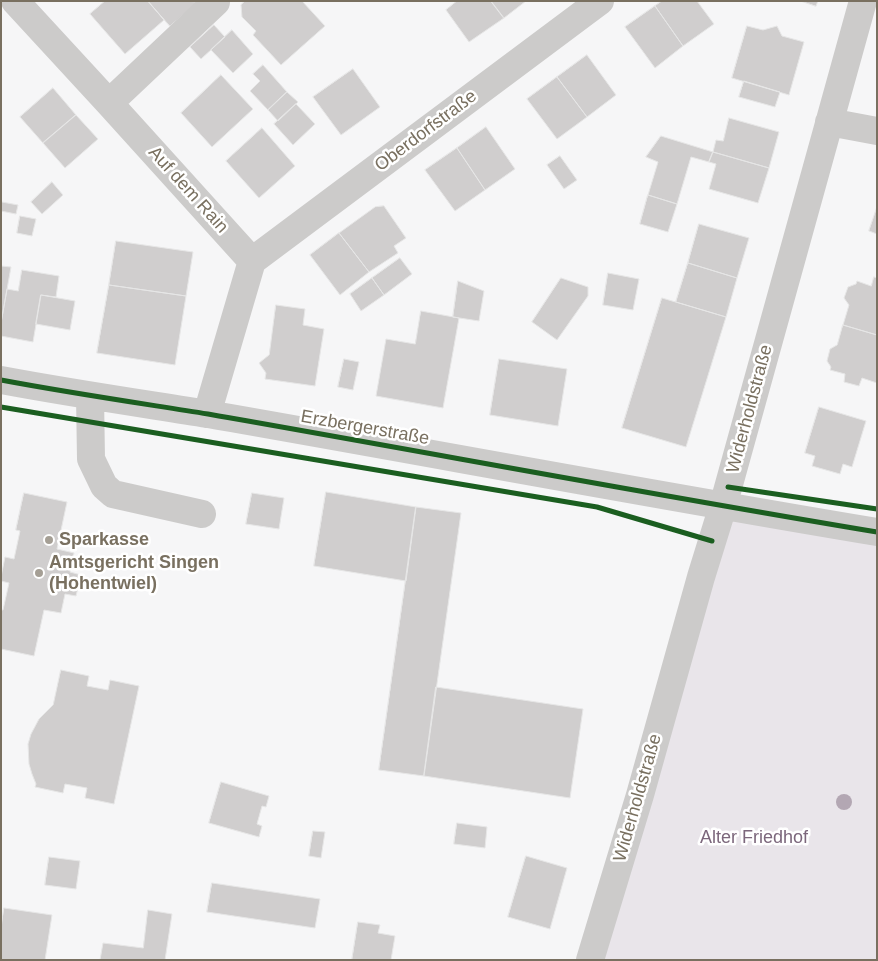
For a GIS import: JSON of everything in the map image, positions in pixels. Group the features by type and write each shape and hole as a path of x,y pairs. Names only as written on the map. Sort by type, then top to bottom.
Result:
{"street":[{"name":"Oberdorfstraße","path":"252,261 600,1"},
{"name":"Widerholdstraße","path":"590,960 640,795 701,577 723,506 863,1"},
{"path":"109,103 216,2"},
{"name":"Auf dem Rain","path":"21,3 252,261"},
{"path":"829,122 877,131"},
{"path":"207,414 252,261"},
{"name":"Erzbergerstraße","path":"1,380 207,414 877,532"},
{"path":"90,396 90,459 104,486 113,494 202,514"}],"green space":[{"name":"Alter Friedhof","path":"723,506 877,532 877,960 590,960"}],"building":[{"path":"105,1 148,1 164,20 125,54 90,14"},
{"path":"148,1 181,1 198,2 170,26"},
{"path":"245,1 302,1 325,26 281,65 253,35 256,31 242,17 241,5"},
{"path":"457,1 491,1 504,18 469,42 446,10"},
{"path":"491,1 526,1 504,18"},
{"path":"662,1 697,1 714,24 683,46 655,6"},
{"path":"801,1 818,1 816,6"},
{"path":"655,6 683,46 655,68 625,27"},
{"path":"214,25 225,37 201,59 190,47"},
{"path":"747,26 763,30 777,26 782,36 804,42 789,95 732,78"},
{"path":"232,30 253,54 233,73 211,50"},
{"path":"587,55 616,95 587,117 557,77"},
{"path":"263,65 287,92 268,110 250,91 260,81 253,74"},
{"path":"353,69 380,107 341,135 313,97"},
{"path":"221,75 253,109 212,147 181,113"},
{"path":"557,77 587,117 557,139 527,99"},
{"path":"744,81 780,92 775,107 739,97"},
{"path":"53,88 76,115 43,143 20,117"},
{"path":"287,92 298,102 278,121 268,110"},
{"path":"296,104 315,124 293,145 274,124"},
{"path":"76,115 98,139 65,168 43,143"},
{"path":"729,118 779,132 769,168 713,152 716,140 723,141"},
{"path":"486,127 515,169 485,190 457,148"},
{"path":"262,128 295,166 259,198 226,161"},
{"path":"661,136 713,152 709,162 691,157 677,204 648,195 658,162 646,157"},
{"path":"457,148 485,190 455,211 425,170"},
{"path":"713,152 769,168 758,203 709,189 716,164 709,162"},
{"path":"560,156 577,180 564,189 547,165"},
{"path":"52,182 63,195 42,214 31,202"},
{"path":"648,195 677,204 668,232 640,224"},
{"path":"2,202 18,205 16,214 1,211"},
{"path":"384,206 406,238 394,246 398,253 369,272 339,233 375,207"},
{"path":"877,207 877,234 869,231"},
{"path":"20,216 36,219 32,236 17,233"},
{"path":"699,224 749,238 737,278 688,263"},
{"path":"339,233 369,272 340,295 310,255"},
{"path":"116,241 193,252 186,296 109,285"},
{"path":"400,258 412,274 384,295 372,278"},
{"path":"688,263 737,278 726,317 676,302"},
{"path":"1,266 11,267 1,323"},
{"path":"22,270 59,276 56,297 41,295 33,342 1,336 1,323 7,289 18,291"},
{"path":"608,273 639,279 633,310 603,305"},
{"path":"874,277 877,278 877,335 843,325 849,305 844,298 848,287 856,284 857,281 871,286"},
{"path":"372,278 384,295 361,311 350,294"},
{"path":"561,278 588,287 588,296 557,340 532,322"},
{"path":"458,281 484,291 479,321 453,317"},
{"path":"109,285 186,296 175,365 97,353"},
{"path":"41,295 75,301 70,330 36,324"},
{"path":"662,298 726,317 686,447 622,428"},
{"path":"276,305 305,309 303,325 324,329 315,386 265,379 266,373 259,363 269,355"},
{"path":"421,311 459,318 443,408 376,396 386,339 415,344"},
{"path":"843,325 877,335 877,383 862,378 859,386 844,382 845,374 830,370 831,367 827,361 830,349 837,345"},
{"path":"344,359 359,362 353,390 338,387"},
{"path":"499,359 567,369 558,426 490,415"},
{"path":"819,407 866,421 852,467 843,464 840,474 812,466 815,456 805,453"},
{"path":"326,492 416,507 406,581 314,566"},
{"name":"Amtsgericht Singen (Hohentwiel)","path":"24,493 67,502 57,549 74,553 70,572 81,575 76,596 65,594 61,613 44,610 34,656 1,649 1,610 3,610 9,583 1,581 1,577 5,557 14,559 20,531 16,530"},
{"path":"252,493 284,498 279,529 246,524"},
{"path":"416,507 461,513 424,776 379,770"},
{"path":"61,670 89,676 87,686 108,690 110,680 139,686 114,804 85,798 87,788 65,784 63,793 35,787 36,784 29,764 28,744 39,719 53,705"},
{"path":"436,687 583,709 570,798 424,776"},
{"path":"221,782 269,796 266,807 262,806 257,824 262,826 259,837 209,823"},
{"path":"457,823 487,827 485,848 454,844"},
{"path":"313,831 325,832 321,858 309,856"},
{"path":"526,856 567,868 550,929 508,917"},
{"path":"49,857 80,861 76,889 45,885"},
{"path":"212,883 320,899 315,928 207,912"},
{"path":"4,908 52,915 45,960 1,960 1,929"},
{"path":"148,910 172,914 165,960 100,960 103,943 143,948"},
{"path":"358,922 380,925 378,933 395,936 391,960 352,960"}],"cycle path":[{"path":"1,380 208,414 877,532"},
{"path":"1,407 597,507 712,541"},
{"path":"728,487 877,509"}],"place":[{"name":"Sparkasse","path":"49,540"},
{"name":"Amtsgericht Singen (Hohentwiel)","path":"39,573"}]}
